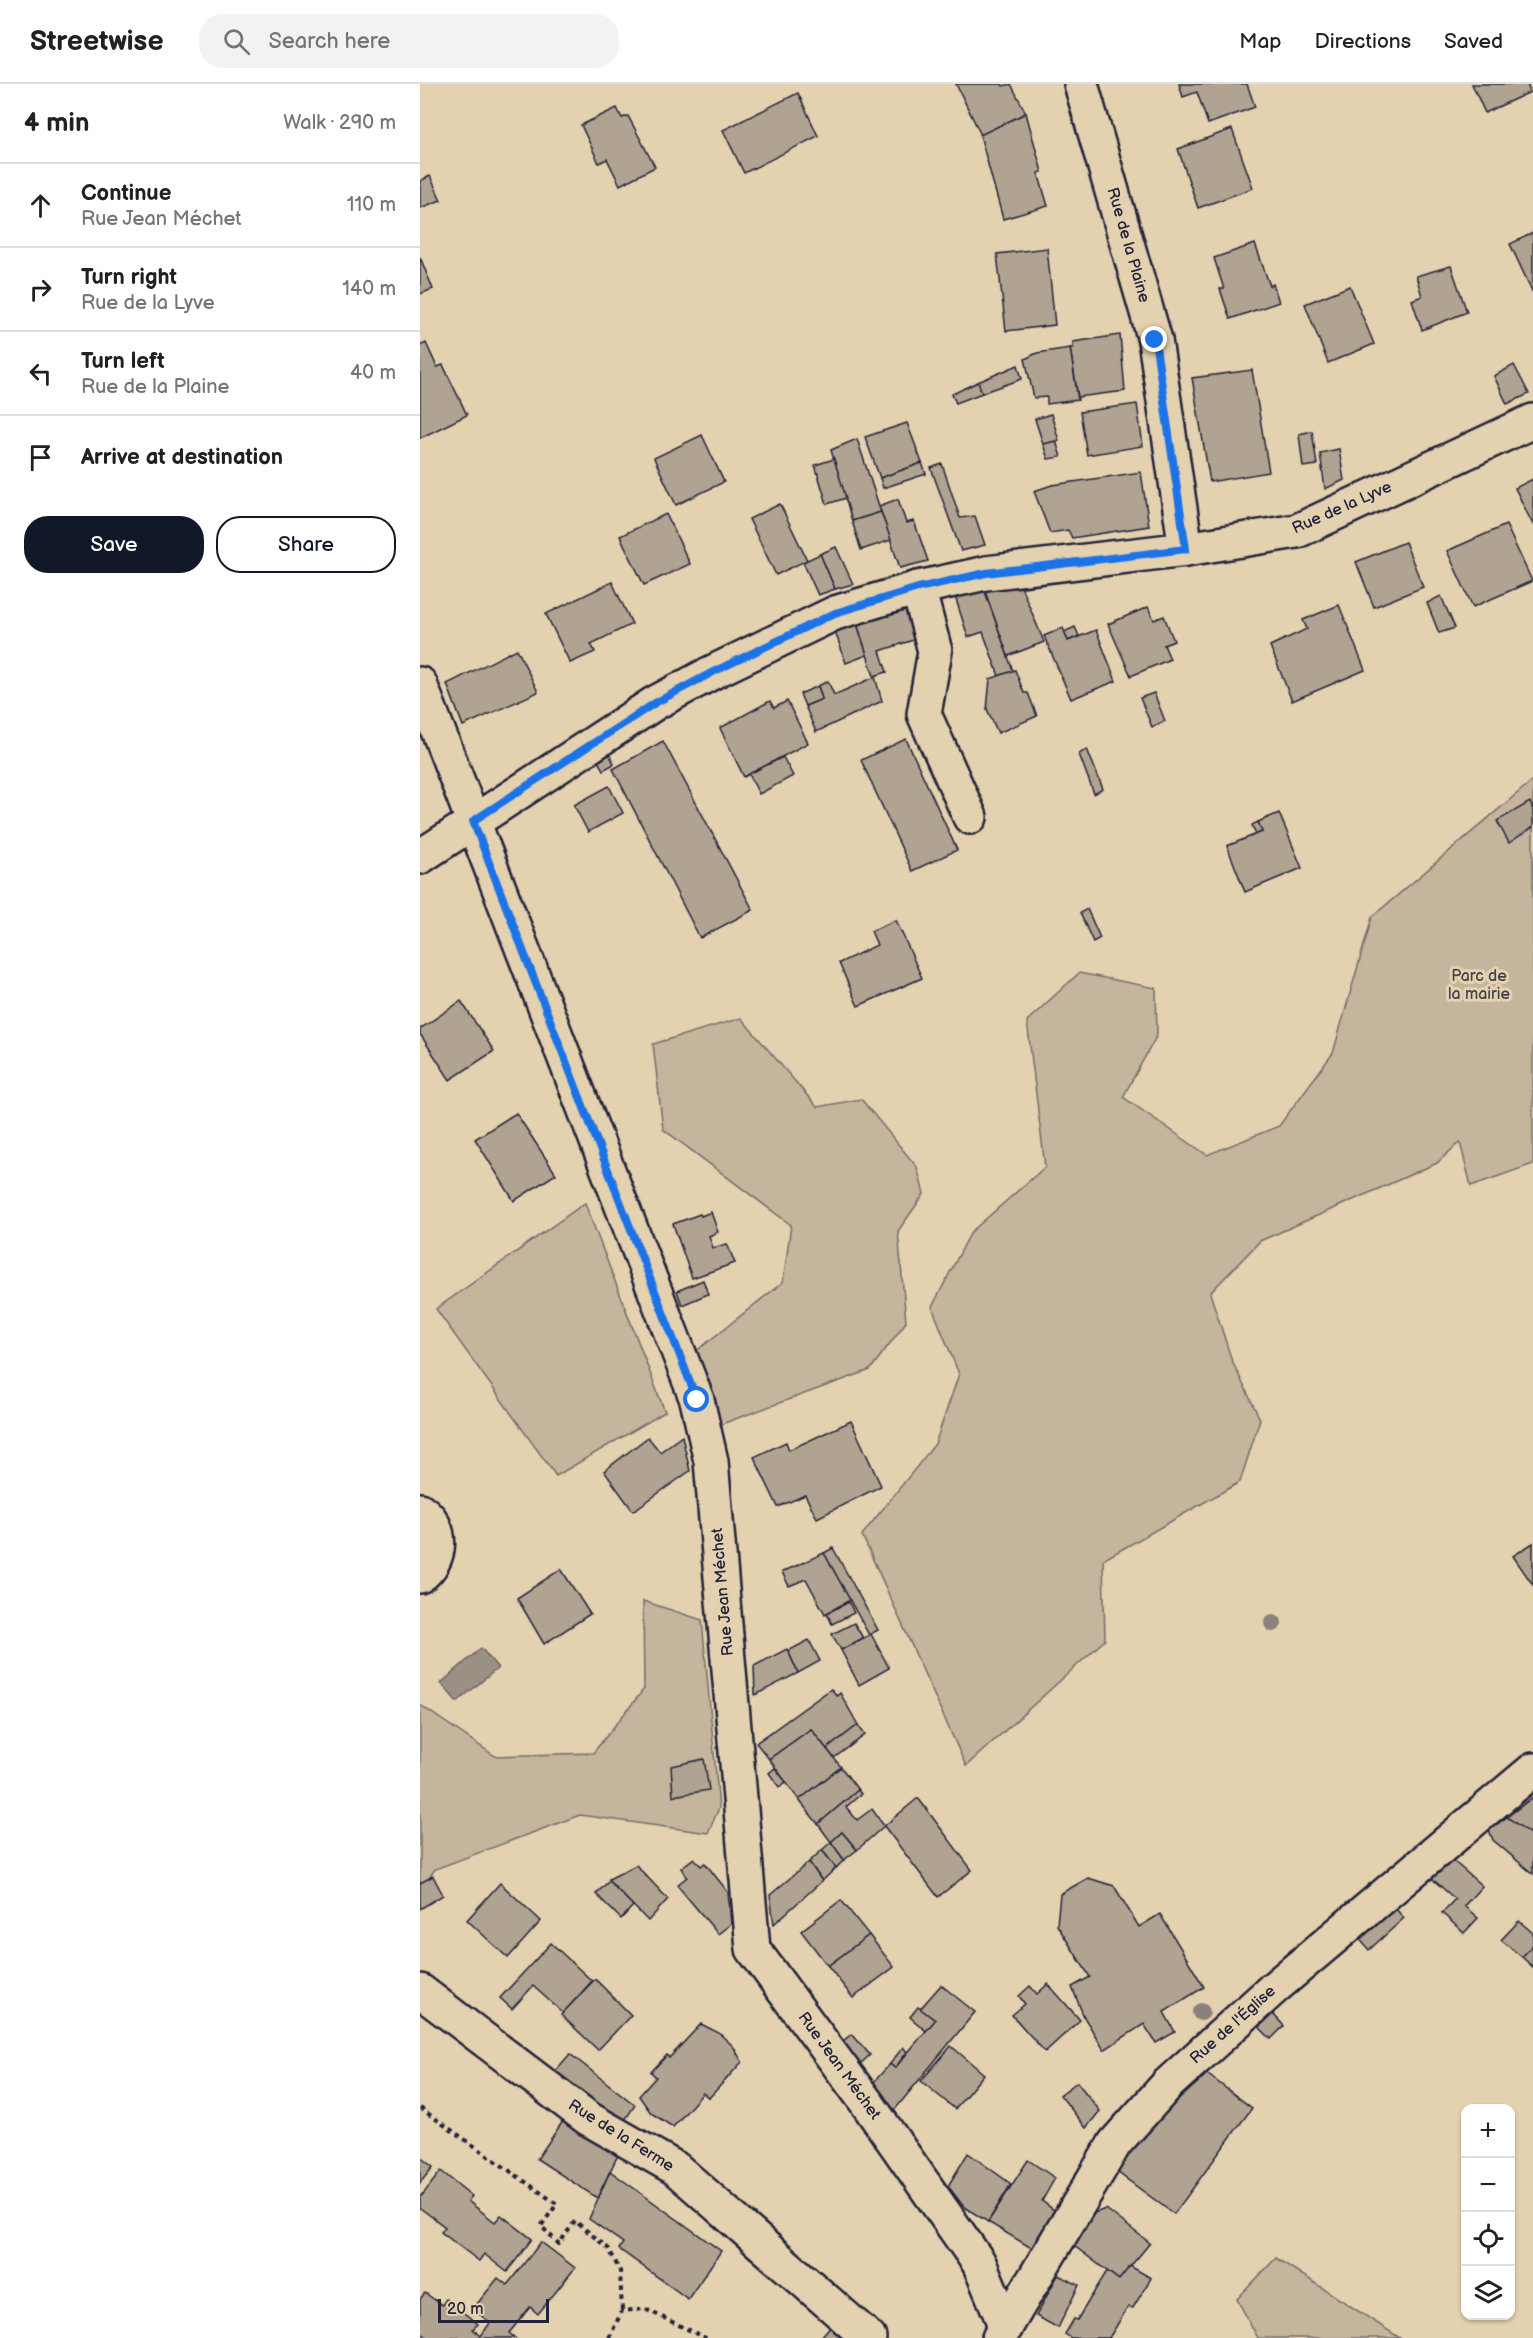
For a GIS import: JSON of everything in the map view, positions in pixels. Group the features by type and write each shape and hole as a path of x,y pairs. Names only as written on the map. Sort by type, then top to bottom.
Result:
{"street":[{"name":"Rue de la Plaine","path":"1081,84 1155,340 1186,549"},
{"name":"Rue de la Lyve","path":"420,857 655,703 835,613 918,588 986,573 1186,549 1297,531 1533,421"},
{"path":"918,588 935,651 924,714 970,817"},
{"name":"Rue Jean Méchet","path":"420,684 697,1400 711,1461 753,1949 867,2103 979,2263 1003,2333"},
{"path":"420,1510 432,1521 438,1533 438,1547 435,1560 427,1572 420,1576"},
{"name":"Rue de l'Église","path":"1003,2333 1115,2143 1168,2084 1274,1988 1533,1770"},
{"name":"Rue de la Ferme","path":"420,1991 588,2119 675,2168 869,2338"}],"path":[{"path":"420,2108 557,2204 541,2226 559,2244 574,2221 609,2249 620,2271 622,2311 609,2338"},
{"path":"622,2311 645,2309 706,2338"}],"green space":[{"name":"Parc de la mairie","path":"1533,780 1533,1164 1471,1186 1460,1142 1437,1163 1260,1241 1210,1293 1232,1361 1260,1419 1240,1482 1103,1560 1105,1640 966,1766 862,1535 935,1444 959,1374 932,1307 971,1232 1045,1167 1027,1021 1079,973 1156,988 1157,1035 1123,1097 1207,1155 1279,1126 1333,1053 1372,917"},
{"path":"741,1018 817,1107 861,1099 917,1167 924,1194 898,1231 906,1322 870,1370 716,1426 684,1361 783,1282 791,1225 663,1129 653,1044"},
{"path":"585,1203 665,1412 556,1476 436,1309"},
{"path":"643,1601 702,1620 719,1808 708,1833 580,1815 435,1869 420,1892 420,1705 495,1756 593,1753 644,1689"},
{"path":"1276,2258 1400,2338 1258,2338 1237,2299"}],"shaded area":[{"path":"481,1648 498,1668 457,1702 441,1683"}],"building":[{"path":"956,84 1002,84 1003,86 1011,84 1026,113 981,135"},
{"path":"1179,84 1247,84 1255,107 1208,124 1197,92 1183,97"},
{"path":"1472,84 1527,84 1530,92 1485,113"},
{"path":"798,93 818,136 744,173 723,130"},
{"path":"617,108 622,118 628,116 655,167 620,185 607,159 599,163 581,125"},
{"path":"1026,113 1042,172 1038,173 1048,206 1003,219 980,135"},
{"path":"1232,129 1253,188 1198,208 1178,149"},
{"path":"430,176 441,200 420,208 420,181"},
{"path":"1533,233 1533,290 1532,291 1510,244"},
{"path":"1255,244 1270,286 1273,284 1279,302 1230,319 1220,289 1224,289 1214,258"},
{"path":"1047,248 1055,325 1006,331 997,254"},
{"path":"420,257 433,289 420,294"},
{"path":"1451,266 1467,312 1422,330 1412,300 1422,296 1416,276"},
{"path":"1350,286 1374,344 1328,363 1305,304"},
{"path":"1120,335 1125,391 1078,397 1070,348 1073,348 1073,342"},
{"path":"426,343 437,367 443,365 467,415 420,438 420,346"},
{"path":"1070,348 1078,400 1047,404 1047,397 1034,398 1025,359 1037,353"},
{"path":"1018,365 1022,379 982,393 978,382"},
{"path":"1514,365 1529,394 1507,404 1494,376"},
{"path":"1252,370 1269,472 1210,482 1192,378"},
{"path":"978,382 982,393 956,403 952,394"},
{"path":"1137,404 1143,446 1087,455 1080,412"},
{"path":"1051,414 1059,441 1043,444 1035,419"},
{"path":"907,423 922,463 880,478 865,437"},
{"path":"1312,431 1317,465 1303,467 1299,434"},
{"path":"702,435 724,482 676,505 654,458"},
{"path":"857,439 881,512 852,521 831,450"},
{"path":"1056,441 1061,457 1048,459 1043,444"},
{"path":"1339,449 1344,480 1325,489 1320,453"},
{"path":"834,459 846,498 827,504 815,465"},
{"path":"922,463 926,474 883,488 880,478"},
{"path":"942,464 960,518 975,516 985,545 961,551 931,468"},
{"path":"1141,472 1149,526 1072,538 1068,530 1050,533 1034,491 1052,485"},
{"path":"1533,479 1533,525 1515,488"},
{"path":"898,499 906,523 914,521 928,561 900,568 879,506"},
{"path":"780,504 807,560 776,575 749,519"},
{"path":"881,512 891,540 861,550 852,521"},
{"path":"666,514 690,564 644,585 620,536"},
{"path":"1506,525 1532,581 1473,607 1447,551"},
{"path":"1405,542 1423,587 1374,607 1356,562"},
{"path":"836,547 853,584 835,589 820,554"},
{"path":"820,554 835,589 818,595 803,562"},
{"path":"1018,579 1044,642 1008,656 983,586"},
{"path":"612,582 632,624 591,644 595,652 570,663 546,614"},
{"path":"983,586 1013,671 999,676 983,632 968,637 954,593"},
{"path":"1441,596 1455,628 1439,633 1427,603"},
{"path":"1339,605 1365,670 1292,701 1270,646 1307,629 1303,620"},
{"path":"906,607 916,639 880,651 887,672 874,676 857,624"},
{"path":"1148,607 1154,620 1164,616 1174,641 1164,645 1170,659 1131,676 1108,624"},
{"path":"857,624 867,655 846,663 835,631"},
{"path":"1075,627 1079,636 1068,641 1064,632"},
{"path":"1063,628 1068,641 1096,630 1116,681 1071,699 1044,636"},
{"path":"517,649 538,692 463,726 447,684"},
{"path":"1015,670 1024,693 1028,693 1037,716 998,733 987,709 990,679"},
{"path":"875,677 882,701 816,732 805,706 822,699 818,686 828,681 834,695"},
{"path":"818,686 822,699 805,706 800,694"},
{"path":"1154,693 1165,721 1152,727 1140,698"},
{"path":"770,701 774,708 787,701 808,743 744,777 720,728"},
{"path":"906,739 957,850 912,871 861,760"},
{"path":"663,741 753,910 700,938 613,769"},
{"path":"1087,749 1103,789 1094,794 1079,754"},
{"path":"609,753 614,764 603,770 598,761"},
{"path":"783,757 793,776 759,794 749,774"},
{"path":"609,786 623,813 588,832 574,805"},
{"path":"1530,802 1533,810 1533,827 1509,843 1497,821"},
{"path":"1279,813 1302,868 1245,892 1227,846 1262,832 1258,822"},
{"path":"1258,822 1262,832 1256,834 1252,825"},
{"path":"1087,909 1100,938 1093,942 1080,913"},
{"path":"896,920 922,978 858,1006 839,963 877,945 871,931"},
{"path":"461,1001 494,1051 450,1080 420,1034 420,1029"},
{"path":"516,1113 556,1174 514,1201 475,1139"},
{"path":"711,1212 718,1232 709,1236 713,1248 727,1244 735,1263 692,1278 673,1224"},
{"path":"703,1280 708,1294 682,1305 677,1291"},
{"path":"851,1421 881,1486 817,1518 805,1495 778,1507 754,1457 786,1442 789,1450"},
{"path":"682,1436 690,1471 633,1511 604,1471 648,1437 660,1452"},
{"path":"1533,1543 1533,1585 1513,1556"},
{"path":"833,1548 878,1630 869,1635 824,1553"},
{"path":"824,1553 850,1600 825,1614 806,1579 789,1586 782,1572"},
{"path":"561,1569 590,1614 544,1644 517,1598"},
{"path":"849,1602 854,1613 832,1624 827,1613"},
{"path":"854,1623 863,1638 841,1650 832,1634"},
{"path":"871,1634 889,1668 859,1685 841,1650"},
{"path":"809,1640 820,1661 798,1673 788,1651"},
{"path":"787,1649 798,1673 755,1695 754,1666"},
{"path":"831,1689 837,1696 840,1693 858,1725 827,1749 811,1729 769,1759 756,1743"},
{"path":"858,1725 865,1735 834,1758 827,1749"},
{"path":"811,1729 841,1767 799,1800 769,1759"},
{"path":"704,1759 709,1790 673,1796 671,1766"},
{"path":"841,1767 858,1790 818,1824 799,1800"},
{"path":"775,1768 786,1782 779,1787 769,1773"},
{"path":"858,1790 861,1794 846,1807 857,1820 872,1809 884,1826 857,1850 842,1832 831,1842 818,1824"},
{"path":"1533,1797 1533,1836 1507,1817"},
{"path":"918,1798 972,1870 938,1897 884,1826"},
{"path":"1507,1817 1533,1836 1533,1874 1493,1840 1489,1830"},
{"path":"842,1832 857,1850 844,1860 831,1842"},
{"path":"831,1842 844,1860 836,1868 822,1850"},
{"path":"822,1850 836,1868 822,1881 809,1862"},
{"path":"694,1858 701,1866 705,1863 728,1892 731,1924 718,1934 677,1885 687,1877 681,1868"},
{"path":"1450,1858 1482,1886 1464,1906 1478,1918 1464,1933 1442,1913 1455,1899 1428,1875"},
{"path":"809,1862 822,1881 774,1924 770,1895"},
{"path":"636,1865 668,1899 648,1921 609,1881"},
{"path":"433,1876 443,1895 420,1909 420,1883"},
{"path":"1088,1878 1114,1886 1139,1927 1160,1914 1204,1987 1164,2012 1175,2032 1156,2043 1144,2024 1104,2050 1084,2017 1072,1987 1090,1977 1057,1925 1060,1894"},
{"path":"609,1881 633,1906 621,1919 596,1894"},
{"path":"500,1883 541,1921 508,1958 467,1920"},
{"path":"841,1900 869,1935 828,1966 801,1931"},
{"path":"1393,1906 1404,1918 1369,1950 1358,1937"},
{"path":"1519,1921 1533,1933 1533,1945 1522,1957 1501,1940"},
{"path":"869,1935 894,1967 853,1998 828,1966"},
{"path":"551,1943 592,1981 563,2013 533,1986 512,2009 500,1998"},
{"path":"1533,1945 1533,1967 1522,1957"},
{"path":"595,1979 631,2015 598,2050 561,2015"},
{"path":"1048,1984 1080,2020 1045,2052 1012,2015 1025,2004 1019,1996 1030,1986 1037,1994"},
{"path":"941,1985 975,2012 892,2113 871,2085 890,2064 895,2068 935,2020 920,2009"},
{"path":"918,2007 935,2020 926,2031 910,2017"},
{"path":"1273,2014 1284,2026 1271,2039 1259,2027"},
{"path":"701,2024 719,2033 733,2046 742,2062 709,2098 703,2093 673,2127 651,2113 639,2096 656,2077 651,2072 667,2055 669,2058"},
{"path":"852,2034 870,2055 857,2067 839,2044"},
{"path":"951,2046 984,2074 955,2109 921,2081"},
{"path":"903,2047 907,2052 895,2068 890,2064"},
{"path":"570,2054 635,2105 623,2123 548,2079"},
{"path":"1207,2074 1252,2108 1174,2214 1113,2169 1137,2138"},
{"path":"1077,2082 1100,2111 1086,2128 1060,2095"},
{"path":"565,2118 618,2155 597,2198 537,2159"},
{"path":"968,2153 1011,2184 988,2222 964,2207 948,2186"},
{"path":"420,2157 433,2167 420,2183"},
{"path":"1028,2160 1055,2178 1042,2201 1055,2211 1033,2249 988,2222"},
{"path":"441,2171 472,2196 468,2201 495,2222 501,2215 532,2239 507,2272 484,2254 479,2261 441,2232 445,2227 420,2208 420,2198"},
{"path":"610,2171 721,2251 688,2299 619,2249 623,2243 589,2219"},
{"path":"1106,2209 1150,2243 1119,2280 1073,2245 1088,2215"},
{"path":"541,2242 575,2268 538,2314 530,2307 509,2333 515,2338 428,2338 423,2334 420,2338 420,2299 425,2293 442,2305 446,2299 478,2324 473,2329 481,2336 490,2323 473,2309 498,2278 507,2285"},
{"path":"1130,2266 1151,2278 1133,2308 1128,2307 1109,2338 1071,2338 1065,2334 1074,2319 1077,2320 1107,2271 1119,2280"},
{"path":"1058,2275 1079,2285 1058,2328 1036,2316"},
{"path":"835,2321 855,2338 820,2338"}],"route":[{"path":"697,1400 473,821 655,703 835,613 918,588 986,573 1186,549 1155,340"}]}
